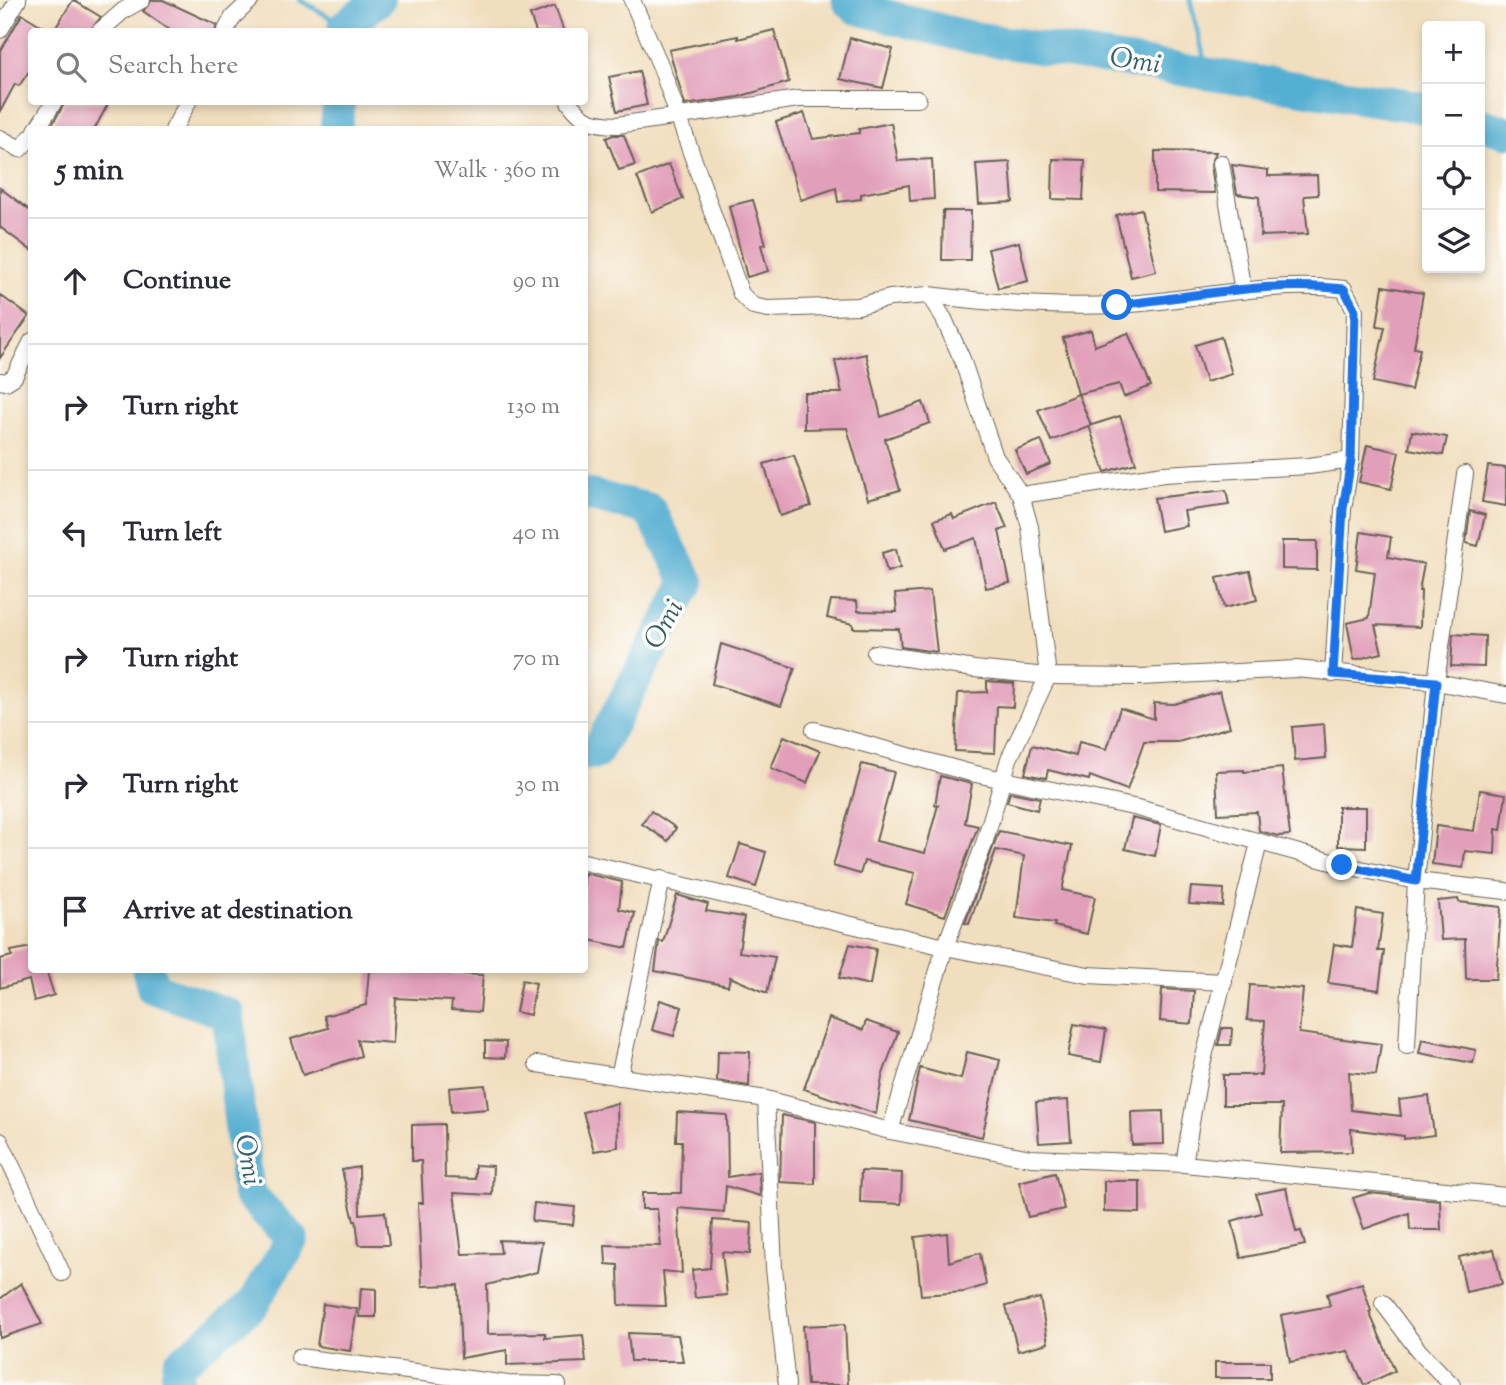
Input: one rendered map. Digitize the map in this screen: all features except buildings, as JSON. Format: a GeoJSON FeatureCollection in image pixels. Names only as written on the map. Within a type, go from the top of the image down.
{"type":"FeatureCollection","features":[{"type":"Feature","properties":{"kind":"street"},"geometry":{"type":"LineString","coordinates":[[0,30],[18,0]]}},
{"type":"Feature","properties":{"kind":"street"},"geometry":{"type":"LineString","coordinates":[[104,28],[124,10],[142,0]]}},
{"type":"Feature","properties":{"kind":"street"},"geometry":{"type":"LineString","coordinates":[[227,28],[233,17],[251,0]]}},
{"type":"Feature","properties":{"kind":"street"},"geometry":{"type":"LineString","coordinates":[[632,0],[679,117],[741,294],[753,306],[768,309],[858,306],[890,298],[929,295],[1035,307],[1117,305],[1243,291],[1323,286],[1344,289],[1355,310],[1351,460],[1343,509],[1333,674]]}},
{"type":"Feature","properties":{"kind":"street"},"geometry":{"type":"LineString","coordinates":[[571,105],[580,118],[592,124],[617,125],[799,99],[918,99]]}},
{"type":"Feature","properties":{"kind":"street"},"geometry":{"type":"LineString","coordinates":[[39,126],[52,105]]}},
{"type":"Feature","properties":{"kind":"street"},"geometry":{"type":"LineString","coordinates":[[175,126],[186,105]]}},
{"type":"Feature","properties":{"kind":"street"},"geometry":{"type":"LineString","coordinates":[[0,138],[20,149],[28,140]]}},
{"type":"Feature","properties":{"kind":"street"},"geometry":{"type":"LineString","coordinates":[[1221,163],[1243,291]]}},
{"type":"Feature","properties":{"kind":"street"},"geometry":{"type":"LineString","coordinates":[[890,1131],[945,947],[983,847],[1009,759],[1048,676],[1030,527],[1021,495],[995,457],[962,359],[944,319],[929,295]]}},
{"type":"Feature","properties":{"kind":"street"},"geometry":{"type":"LineString","coordinates":[[0,381],[6,382],[14,377],[28,349]]}},
{"type":"Feature","properties":{"kind":"street"},"geometry":{"type":"LineString","coordinates":[[1021,495],[1164,474],[1309,466],[1351,460]]}},
{"type":"Feature","properties":{"kind":"street"},"geometry":{"type":"LineString","coordinates":[[1408,1046],[1416,881],[1436,682],[1465,474]]}},
{"type":"Feature","properties":{"kind":"street"},"geometry":{"type":"LineString","coordinates":[[875,653],[974,669],[1048,676],[1141,677],[1296,668],[1333,674],[1436,682],[1506,695]]}},
{"type":"Feature","properties":{"kind":"street"},"geometry":{"type":"LineString","coordinates":[[814,730],[1002,780],[1138,808],[1259,843],[1416,881],[1506,891]]}},
{"type":"Feature","properties":{"kind":"street"},"geometry":{"type":"LineString","coordinates":[[1184,1164],[1199,1076],[1259,843]]}},
{"type":"Feature","properties":{"kind":"street"},"geometry":{"type":"LineString","coordinates":[[588,863],[945,947],[1087,975],[1224,982]]}},
{"type":"Feature","properties":{"kind":"street"},"geometry":{"type":"LineString","coordinates":[[619,1077],[662,879]]}},
{"type":"Feature","properties":{"kind":"street"},"geometry":{"type":"LineString","coordinates":[[537,1065],[766,1099],[890,1131],[1031,1158],[1184,1164],[1506,1196]]}},
{"type":"Feature","properties":{"kind":"street"},"geometry":{"type":"LineString","coordinates":[[766,1099],[774,1268],[787,1385]]}},
{"type":"Feature","properties":{"kind":"street"},"geometry":{"type":"LineString","coordinates":[[0,1141],[62,1273]]}},
{"type":"Feature","properties":{"kind":"street"},"geometry":{"type":"LineString","coordinates":[[1383,1303],[1419,1351],[1452,1385]]}},
{"type":"Feature","properties":{"kind":"street"},"geometry":{"type":"LineString","coordinates":[[299,1357],[508,1384],[558,1385]]}},
{"type":"Feature","properties":{"kind":"waterway"},"geometry":{"type":"LineString","coordinates":[[300,0],[345,26]]}},
{"type":"Feature","properties":{"kind":"waterway","name":"Omi"},"geometry":{"type":"LineString","coordinates":[[345,28],[379,0]]}},
{"type":"Feature","properties":{"kind":"waterway","name":"Omi"},"geometry":{"type":"LineString","coordinates":[[848,0],[856,8],[964,36],[1422,107]]}},
{"type":"Feature","properties":{"kind":"waterway"},"geometry":{"type":"LineString","coordinates":[[1190,0],[1208,74]]}},
{"type":"Feature","properties":{"kind":"waterway","name":"Omi"},"geometry":{"type":"LineString","coordinates":[[336,126],[339,105]]}},
{"type":"Feature","properties":{"kind":"waterway","name":"Omi"},"geometry":{"type":"LineString","coordinates":[[1485,126],[1506,132]]}},
{"type":"Feature","properties":{"kind":"waterway","name":"Omi"},"geometry":{"type":"LineString","coordinates":[[588,495],[649,509],[688,582],[596,753],[588,753]]}},
{"type":"Feature","properties":{"kind":"waterway","name":"Omi"},"geometry":{"type":"LineString","coordinates":[[149,973],[153,988],[228,1014],[248,1193],[292,1239],[253,1304],[179,1364],[176,1385]]}},
{"type":"Feature","properties":{"kind":"route"},"geometry":{"type":"LineString","coordinates":[[1117,305],[1243,291],[1323,286],[1344,289],[1355,310],[1351,460],[1343,509],[1333,674],[1436,682],[1416,881],[1342,865]]}}]}
